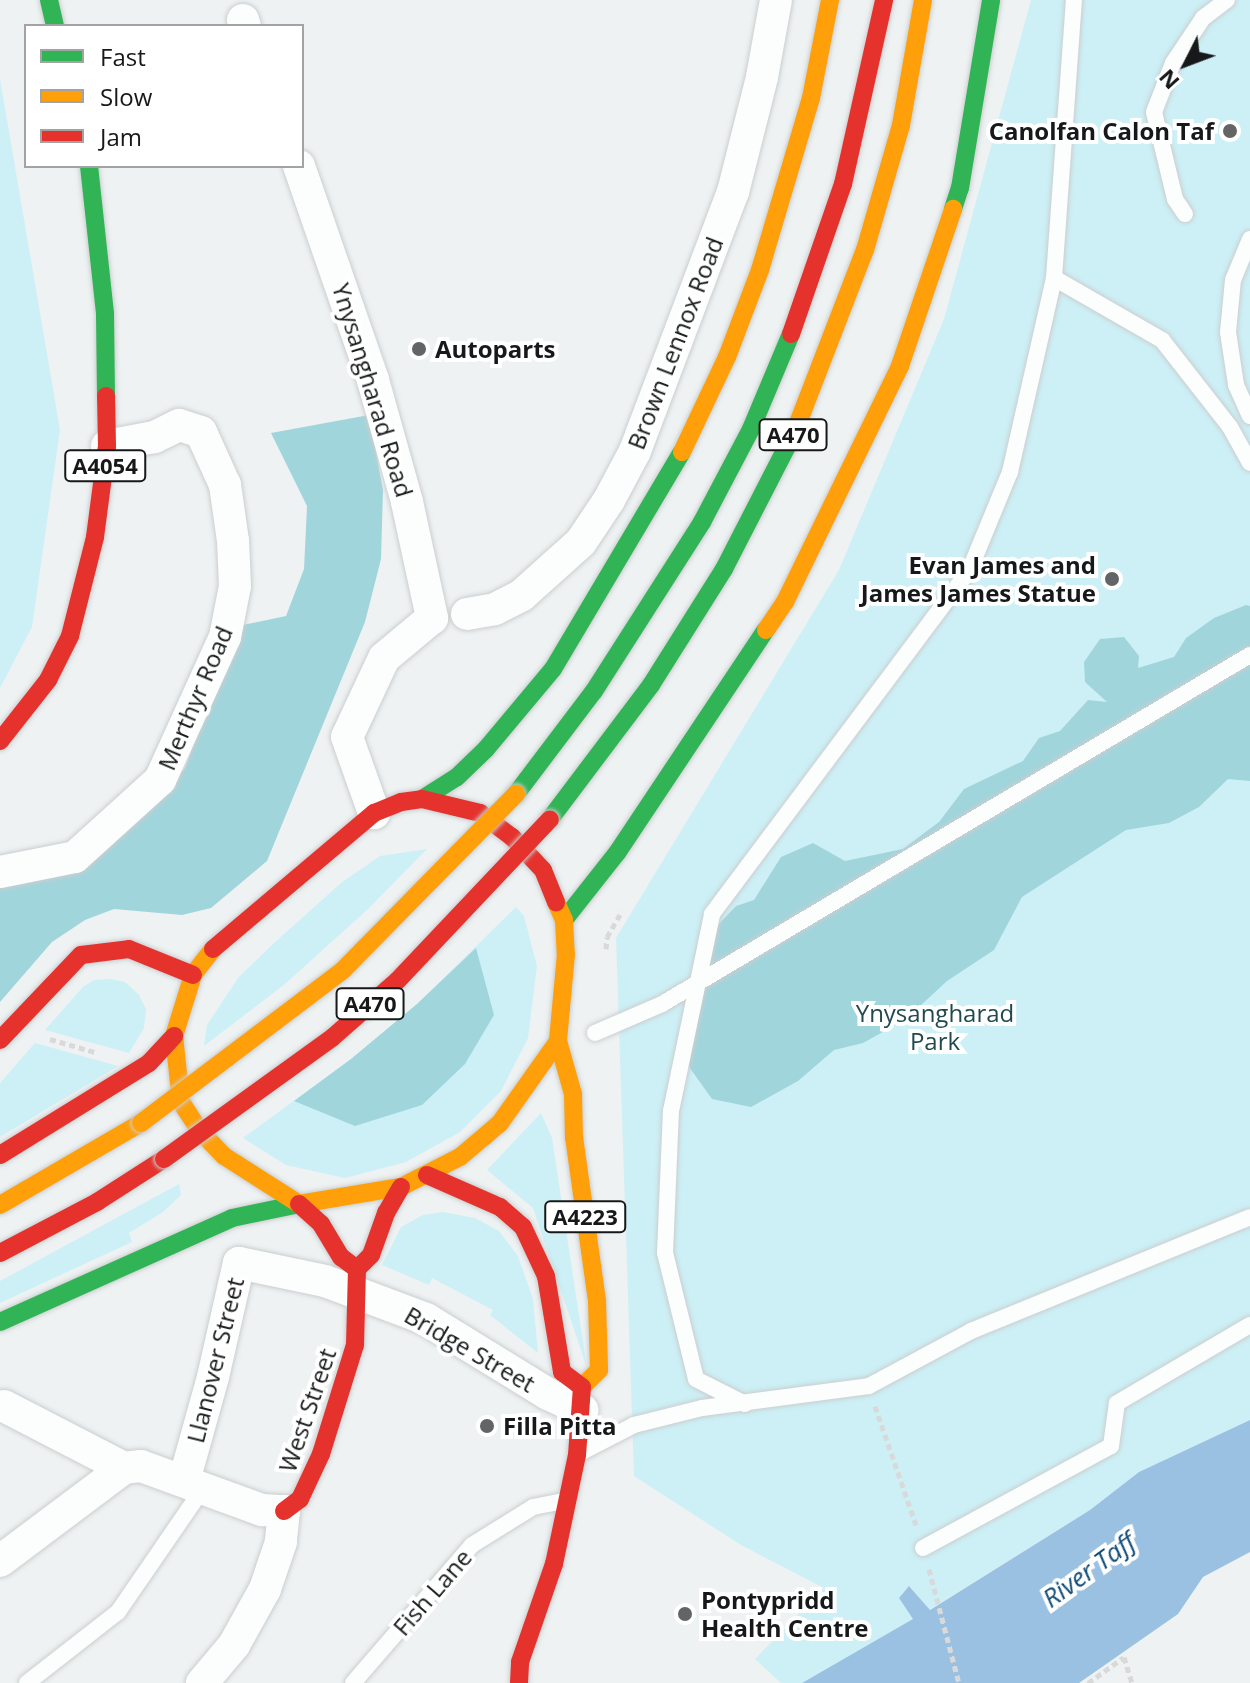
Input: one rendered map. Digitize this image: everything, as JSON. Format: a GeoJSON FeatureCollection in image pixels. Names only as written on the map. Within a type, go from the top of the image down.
{"type":"FeatureCollection","features":[{"type":"Feature","properties":{"kind":"main road"},"geometry":{"type":"LineString","coordinates":[[49,0],[55,24]]}},
{"type":"Feature","properties":{"kind":"main road"},"geometry":{"type":"LineString","coordinates":[[422,799],[457,777],[486,749],[553,669],[683,451],[727,357],[760,270],[811,98],[830,0]]}},
{"type":"Feature","properties":{"kind":"main road","name":"A470"},"geometry":{"type":"LineString","coordinates":[[0,1205],[141,1123],[343,970],[458,857],[516,794],[594,691],[657,596],[751,429],[795,324],[843,184],[879,34],[884,0]]}},
{"type":"Feature","properties":{"kind":"main road","name":"A470"},"geometry":{"type":"LineString","coordinates":[[0,1253],[97,1202],[164,1159],[333,1037],[387,989],[550,819],[651,685],[724,569],[802,418],[865,250],[901,125],[923,0]]}},
{"type":"Feature","properties":{"kind":"main road"},"geometry":{"type":"LineString","coordinates":[[564,920],[617,853],[785,602],[900,366],[960,188],[991,0]]}},
{"type":"Feature","properties":{"kind":"main road","name":"A4054"},"geometry":{"type":"LineString","coordinates":[[0,741],[48,680],[70,636],[95,537],[107,446],[105,314],[89,168]]}},
{"type":"Feature","properties":{"kind":"main road"},"geometry":{"type":"LineString","coordinates":[[0,1322],[232,1218],[299,1204],[401,1187],[460,1157],[500,1123],[558,1041],[566,954],[564,920],[543,870],[512,837],[480,813],[454,804],[422,799],[401,802],[374,813],[220,940],[193,975],[174,1036],[175,1070],[181,1102],[199,1130],[224,1156],[299,1204],[321,1224],[357,1280],[371,1255],[386,1213],[401,1187]]}},
{"type":"Feature","properties":{"kind":"main road"},"geometry":{"type":"LineString","coordinates":[[0,1040],[62,971],[81,955],[129,949],[193,975]]}},
{"type":"Feature","properties":{"kind":"main road"},"geometry":{"type":"LineString","coordinates":[[0,1155],[149,1063],[174,1036]]}},
{"type":"Feature","properties":{"kind":"main road","name":"A4223"},"geometry":{"type":"LineString","coordinates":[[519,1683],[520,1662],[554,1564],[577,1455],[582,1398],[599,1370],[597,1301],[574,1137],[573,1094],[558,1041]]}},
{"type":"Feature","properties":{"kind":"main road","name":"A4223"},"geometry":{"type":"LineString","coordinates":[[427,1175],[500,1207],[523,1227],[546,1276],[562,1372],[582,1398]]}},
{"type":"Feature","properties":{"kind":"main road","name":"West Street"},"geometry":{"type":"LineString","coordinates":[[284,1511],[300,1499],[321,1454],[355,1345],[357,1280]]}},
{"type":"Feature","properties":{"kind":"street","name":"Brown Lennox Road"},"geometry":{"type":"LineString","coordinates":[[467,614],[495,609],[522,595],[561,562],[581,542],[609,500],[635,451],[733,192],[762,77],[776,0]]}},
{"type":"Feature","properties":{"kind":"street","name":"Ynysangharad Road"},"geometry":{"type":"LineString","coordinates":[[300,168],[373,380],[407,502],[432,618]]}},
{"type":"Feature","properties":{"kind":"street","name":"Merthyr Road"},"geometry":{"type":"LineString","coordinates":[[0,872],[75,857],[160,780],[225,637],[235,586],[233,541],[225,485],[201,432],[179,425],[154,437],[107,446]]}},
{"type":"Feature","properties":{"kind":"street"},"geometry":{"type":"LineString","coordinates":[[374,813],[347,737],[384,658],[432,618]]}},
{"type":"Feature","properties":{"kind":"street","name":"Llanover Street"},"geometry":{"type":"LineString","coordinates":[[194,1484],[213,1377],[239,1263],[325,1281],[357,1280]]}},
{"type":"Feature","properties":{"kind":"street","name":"Bridge Street"},"geometry":{"type":"LineString","coordinates":[[357,1280],[548,1394],[582,1398]]}},
{"type":"Feature","properties":{"kind":"street"},"geometry":{"type":"LineString","coordinates":[[2,1408],[115,1475]]}},
{"type":"Feature","properties":{"kind":"street"},"geometry":{"type":"LineString","coordinates":[[0,1561],[115,1475],[141,1466],[262,1510],[284,1511],[281,1542],[265,1589],[234,1645],[202,1683]]}},
{"type":"Feature","properties":{"kind":"lane"},"geometry":{"type":"LineString","coordinates":[[745,1404],[696,1379],[665,1253],[671,1111],[712,914],[970,569],[1010,472],[1054,278],[1074,0]]}},
{"type":"Feature","properties":{"kind":"lane"},"geometry":{"type":"LineString","coordinates":[[1185,214],[1175,199],[1154,112],[1173,63],[1203,18],[1227,0]]}},
{"type":"Feature","properties":{"kind":"lane"},"geometry":{"type":"LineString","coordinates":[[1250,239],[1233,280],[1228,332],[1236,385],[1250,416]]}},
{"type":"Feature","properties":{"kind":"lane"},"geometry":{"type":"LineString","coordinates":[[1054,278],[1162,340],[1230,427],[1250,463]]}},
{"type":"Feature","properties":{"kind":"lane"},"geometry":{"type":"LineString","coordinates":[[432,618],[467,614]]}},
{"type":"Feature","properties":{"kind":"lane"},"geometry":{"type":"LineString","coordinates":[[595,1033],[662,1004],[699,983],[1250,655]]}},
{"type":"Feature","properties":{"kind":"lane"},"geometry":{"type":"LineString","coordinates":[[577,1455],[634,1425],[702,1408],[869,1386],[971,1331],[1250,1217]]}},
{"type":"Feature","properties":{"kind":"lane"},"geometry":{"type":"LineString","coordinates":[[923,1548],[1111,1446],[1117,1403],[1250,1325]]}},
{"type":"Feature","properties":{"kind":"lane"},"geometry":{"type":"LineString","coordinates":[[27,1683],[118,1612],[194,1484]]}},
{"type":"Feature","properties":{"kind":"lane","name":"Fish Lane"},"geometry":{"type":"LineString","coordinates":[[353,1683],[472,1545],[533,1507],[566,1501]]}},
{"type":"Feature","properties":{"kind":"path"},"geometry":{"type":"LineString","coordinates":[[17,1021],[34,1034],[106,1055]]}},
{"type":"Feature","properties":{"kind":"path"},"geometry":{"type":"LineString","coordinates":[[869,1386],[923,1548],[959,1683]]}},
{"type":"Feature","properties":{"kind":"path"},"geometry":{"type":"LineString","coordinates":[[1088,1683],[1124,1657],[1132,1683]]}},
{"type":"Feature","properties":{"kind":"green space","name":"Ynysangharad Park"},"geometry":{"type":"Polygon","coordinates":[[[1031,0],[1250,0],[1250,1420],[1139,1472],[1090,1510],[929,1610],[910,1586],[914,1619],[802,1683],[781,1683],[755,1659],[824,1588],[741,1545],[634,1476],[616,938],[839,570],[944,319],[1031,0]]]}},
{"type":"Feature","properties":{"kind":"green space"},"geometry":{"type":"Polygon","coordinates":[[[0,79],[60,430],[32,627],[0,688],[0,79]]]}},
{"type":"Feature","properties":{"kind":"green space"},"geometry":{"type":"Polygon","coordinates":[[[427,849],[369,908],[285,984],[204,1046],[207,1025],[238,978],[341,883],[380,856],[427,849]]]}},
{"type":"Feature","properties":{"kind":"green space"},"geometry":{"type":"Polygon","coordinates":[[[516,907],[524,916],[537,966],[528,1038],[501,1091],[460,1132],[406,1162],[345,1178],[286,1165],[243,1138],[351,1059],[417,1004],[516,907]]]}},
{"type":"Feature","properties":{"kind":"green space"},"geometry":{"type":"Polygon","coordinates":[[[94,980],[125,982],[139,995],[146,1009],[144,1028],[129,1053],[45,1030],[83,987],[94,980]]]}},
{"type":"Feature","properties":{"kind":"green space"},"geometry":{"type":"Polygon","coordinates":[[[35,1043],[118,1066],[0,1137],[0,1083],[35,1043]]]}},
{"type":"Feature","properties":{"kind":"green space"},"geometry":{"type":"Polygon","coordinates":[[[541,1113],[552,1138],[587,1368],[533,1208],[487,1170],[541,1113]]]}},
{"type":"Feature","properties":{"kind":"green space"},"geometry":{"type":"Polygon","coordinates":[[[179,1184],[181,1195],[163,1212],[129,1233],[132,1242],[0,1303],[0,1281],[179,1184]]]}},
{"type":"Feature","properties":{"kind":"green space"},"geometry":{"type":"Polygon","coordinates":[[[443,1212],[475,1218],[499,1231],[518,1256],[533,1299],[538,1353],[490,1315],[493,1310],[432,1278],[429,1285],[382,1265],[401,1227],[423,1215],[443,1212]]]}},
{"type":"Feature","properties":{"kind":"shaded area"},"geometry":{"type":"Polygon","coordinates":[[[369,415],[383,490],[381,559],[365,622],[267,861],[211,908],[182,915],[114,909],[85,920],[52,942],[0,1002],[0,883],[146,809],[185,768],[238,626],[286,616],[304,569],[307,506],[271,433],[369,415]]]}},
{"type":"Feature","properties":{"kind":"shaded area"},"geometry":{"type":"Polygon","coordinates":[[[1250,606],[1250,781],[1228,779],[1199,807],[1169,823],[1126,830],[1022,897],[994,950],[947,981],[906,1019],[863,1043],[834,1050],[798,1081],[751,1107],[712,1099],[682,1057],[696,948],[736,906],[754,900],[781,857],[813,843],[845,861],[903,849],[939,822],[964,789],[1023,761],[1039,738],[1060,731],[1088,700],[1107,702],[1085,682],[1084,662],[1100,639],[1124,637],[1139,656],[1138,668],[1174,657],[1186,638],[1214,618],[1250,606]]]}},
{"type":"Feature","properties":{"kind":"shaded area"},"geometry":{"type":"Polygon","coordinates":[[[476,948],[494,1015],[465,1064],[422,1105],[355,1126],[294,1101],[417,1004],[476,948]]]}},
{"type":"Feature","properties":{"kind":"water","name":"River Taff"},"geometry":{"type":"Polygon","coordinates":[[[1250,1420],[1250,1552],[1203,1577],[1178,1614],[1079,1683],[802,1683],[913,1619],[899,1598],[909,1586],[930,1610],[1090,1510],[1139,1472],[1250,1420]]]}},
{"type":"Feature","properties":{"kind":"traffic: fast"},"geometry":{"type":"LineString","coordinates":[[49,0],[55,24]]}},
{"type":"Feature","properties":{"kind":"traffic: fast"},"geometry":{"type":"LineString","coordinates":[[953,209],[960,188],[991,0]]}},
{"type":"Feature","properties":{"kind":"traffic: fast"},"geometry":{"type":"LineString","coordinates":[[89,168],[105,314],[106,396]]}},
{"type":"Feature","properties":{"kind":"traffic: fast"},"geometry":{"type":"LineString","coordinates":[[516,794],[594,691],[702,522],[751,429],[791,334]]}},
{"type":"Feature","properties":{"kind":"traffic: fast"},"geometry":{"type":"LineString","coordinates":[[550,819],[651,685],[724,569],[795,431]]}},
{"type":"Feature","properties":{"kind":"traffic: fast"},"geometry":{"type":"LineString","coordinates":[[422,799],[457,777],[486,749],[553,669],[682,452]]}},
{"type":"Feature","properties":{"kind":"traffic: fast"},"geometry":{"type":"LineString","coordinates":[[564,920],[617,853],[766,630]]}},
{"type":"Feature","properties":{"kind":"traffic: fast"},"geometry":{"type":"LineString","coordinates":[[0,1322],[232,1218],[299,1204]]}},
{"type":"Feature","properties":{"kind":"traffic: slow"},"geometry":{"type":"LineString","coordinates":[[682,452],[727,357],[760,270],[811,98],[830,0]]}},
{"type":"Feature","properties":{"kind":"traffic: slow"},"geometry":{"type":"LineString","coordinates":[[795,431],[865,250],[901,125],[923,0]]}},
{"type":"Feature","properties":{"kind":"traffic: slow"},"geometry":{"type":"LineString","coordinates":[[766,630],[785,602],[900,366],[953,209]]}},
{"type":"Feature","properties":{"kind":"traffic: slow"},"geometry":{"type":"LineString","coordinates":[[141,1123],[343,970],[516,794]]}},
{"type":"Feature","properties":{"kind":"traffic: slow"},"geometry":{"type":"LineString","coordinates":[[556,902],[564,920],[566,954],[558,1041],[573,1094],[574,1137],[597,1301],[599,1370],[582,1387]]}},
{"type":"Feature","properties":{"kind":"traffic: slow"},"geometry":{"type":"LineString","coordinates":[[213,949],[193,975],[174,1036],[181,1102],[199,1130],[224,1156],[299,1204],[401,1187],[460,1157],[500,1123],[558,1041]]}},
{"type":"Feature","properties":{"kind":"traffic: slow"},"geometry":{"type":"LineString","coordinates":[[0,1205],[141,1123]]}},
{"type":"Feature","properties":{"kind":"traffic: jam"},"geometry":{"type":"LineString","coordinates":[[791,334],[843,184],[884,0]]}},
{"type":"Feature","properties":{"kind":"traffic: jam"},"geometry":{"type":"LineString","coordinates":[[0,741],[48,680],[70,636],[95,537],[107,446],[106,396]]}},
{"type":"Feature","properties":{"kind":"traffic: jam"},"geometry":{"type":"LineString","coordinates":[[213,949],[374,813],[401,802],[422,799],[480,813],[512,837],[543,870],[556,902]]}},
{"type":"Feature","properties":{"kind":"traffic: jam"},"geometry":{"type":"LineString","coordinates":[[164,1159],[333,1037],[398,980],[550,819]]}},
{"type":"Feature","properties":{"kind":"traffic: jam"},"geometry":{"type":"LineString","coordinates":[[0,1040],[81,955],[129,949],[193,975]]}},
{"type":"Feature","properties":{"kind":"traffic: jam"},"geometry":{"type":"LineString","coordinates":[[0,1155],[149,1063],[174,1036]]}},
{"type":"Feature","properties":{"kind":"traffic: jam"},"geometry":{"type":"LineString","coordinates":[[0,1253],[97,1202],[164,1159]]}},
{"type":"Feature","properties":{"kind":"traffic: jam"},"geometry":{"type":"LineString","coordinates":[[427,1175],[500,1207],[523,1227],[546,1276],[562,1372],[582,1387]]}},
{"type":"Feature","properties":{"kind":"traffic: jam"},"geometry":{"type":"LineString","coordinates":[[284,1511],[300,1499],[321,1454],[355,1345],[357,1269],[371,1255],[386,1213],[401,1187]]}},
{"type":"Feature","properties":{"kind":"traffic: jam"},"geometry":{"type":"LineString","coordinates":[[299,1204],[321,1224],[341,1257],[357,1269]]}},
{"type":"Feature","properties":{"kind":"traffic: jam"},"geometry":{"type":"LineString","coordinates":[[519,1683],[520,1662],[554,1564],[577,1455],[582,1387]]}},
{"type":"Feature","properties":{"kind":"place","name":"Canolfan Calon Taf"},"geometry":{"type":"Point","coordinates":[1230,131]}},
{"type":"Feature","properties":{"kind":"place","name":"Autoparts"},"geometry":{"type":"Point","coordinates":[419,349]}},
{"type":"Feature","properties":{"kind":"place","name":"Evan James and James James Statue"},"geometry":{"type":"Point","coordinates":[1112,579]}},
{"type":"Feature","properties":{"kind":"place","name":"Filla Pitta"},"geometry":{"type":"Point","coordinates":[487,1426]}},
{"type":"Feature","properties":{"kind":"place","name":"Pontypridd Health Centre"},"geometry":{"type":"Point","coordinates":[685,1614]}}]}
